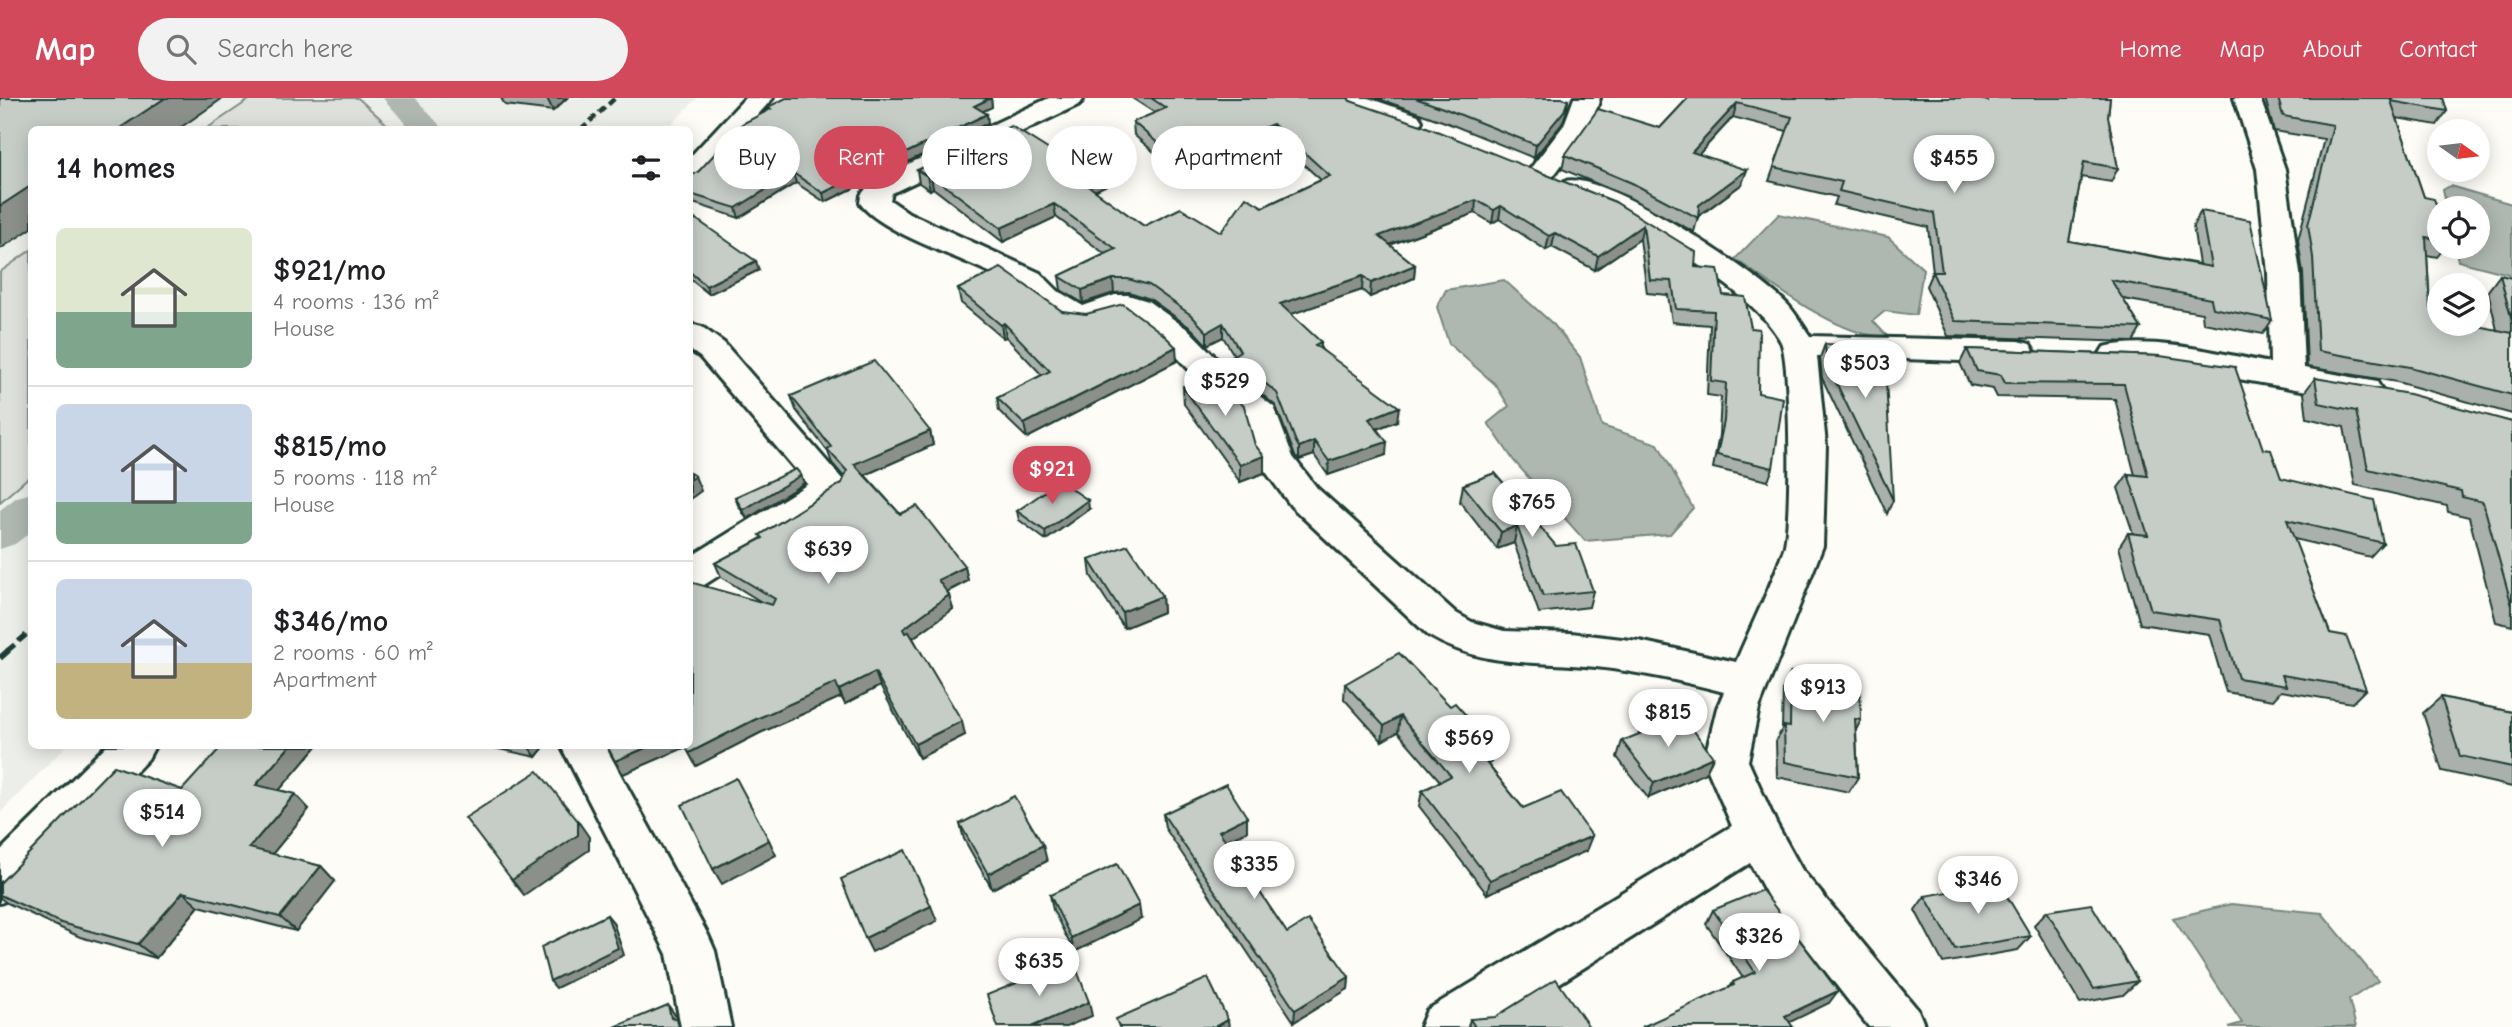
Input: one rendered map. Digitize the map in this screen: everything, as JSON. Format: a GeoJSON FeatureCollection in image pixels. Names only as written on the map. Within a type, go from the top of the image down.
{"type":"FeatureCollection","features":[{"type":"Feature","properties":{"kind":"street"},"geometry":{"type":"LineString","coordinates":[[693,170],[760,98]]}},
{"type":"Feature","properties":{"kind":"street"},"geometry":{"type":"LineString","coordinates":[[1072,98],[882,187],[876,195],[875,203],[898,219],[1029,280],[1047,298],[1076,316],[1087,316],[1115,306],[1128,305],[1137,308],[1178,338],[1224,386],[1262,415],[1276,461],[1304,497],[1442,624],[1461,637],[1485,646],[1571,649],[1686,665],[1750,682]]}},
{"type":"Feature","properties":{"kind":"street"},"geometry":{"type":"LineString","coordinates":[[1353,98],[1360,105],[1434,130]]}},
{"type":"Feature","properties":{"kind":"street"},"geometry":{"type":"LineString","coordinates":[[1541,173],[1577,126],[1587,98]]}},
{"type":"Feature","properties":{"kind":"street"},"geometry":{"type":"LineString","coordinates":[[2248,98],[2272,169],[2284,274],[2287,375]]}},
{"type":"Feature","properties":{"kind":"street"},"geometry":{"type":"LineString","coordinates":[[1506,159],[1623,207],[1725,269],[1776,313],[1799,344],[1808,445],[1804,546],[1738,708],[1726,761],[1758,834],[1786,884],[1900,1027]]}},
{"type":"Feature","properties":{"kind":"street"},"geometry":{"type":"LineString","coordinates":[[693,336],[712,350],[831,488],[693,573]]}},
{"type":"Feature","properties":{"kind":"street"},"geometry":{"type":"LineString","coordinates":[[1799,344],[2175,357],[2397,396]]}},
{"type":"Feature","properties":{"kind":"street"},"geometry":{"type":"LineString","coordinates":[[0,882],[130,749]]}},
{"type":"Feature","properties":{"kind":"street"},"geometry":{"type":"LineString","coordinates":[[585,749],[691,951],[706,1027]]}},
{"type":"Feature","properties":{"kind":"street"},"geometry":{"type":"LineString","coordinates":[[1445,1027],[1501,1012],[1758,834]]}},
{"type":"Feature","properties":{"kind":"shaded area"},"geometry":{"type":"Polygon","coordinates":[[[0,98],[697,98],[670,126],[28,126],[28,749],[63,749],[0,813],[0,98]]]}},
{"type":"Feature","properties":{"kind":"shaded area"},"geometry":{"type":"Polygon","coordinates":[[[252,98],[358,98],[389,126],[210,126],[252,98]]]}},
{"type":"Feature","properties":{"kind":"shaded area"},"geometry":{"type":"Polygon","coordinates":[[[2450,186],[2484,196],[2444,196],[2443,190],[2450,186]]]}},
{"type":"Feature","properties":{"kind":"shaded area"},"geometry":{"type":"Polygon","coordinates":[[[2490,198],[2512,204],[2512,275],[2458,261],[2490,259],[2490,198]]]}},
{"type":"Feature","properties":{"kind":"shaded area"},"geometry":{"type":"Polygon","coordinates":[[[1779,214],[1888,237],[1923,269],[1916,315],[1885,311],[1873,321],[1886,335],[1870,335],[1851,330],[1808,308],[1735,259],[1779,214]]]}},
{"type":"Feature","properties":{"kind":"shaded area"},"geometry":{"type":"Polygon","coordinates":[[[28,252],[28,478],[0,502],[0,272],[28,252]]]}},
{"type":"Feature","properties":{"kind":"shaded area"},"geometry":{"type":"Polygon","coordinates":[[[1504,280],[1554,325],[1580,357],[1602,426],[1658,444],[1693,508],[1670,534],[1585,541],[1514,461],[1488,423],[1509,406],[1495,384],[1449,344],[1437,307],[1446,290],[1504,280]]]}},
{"type":"Feature","properties":{"kind":"shaded area"},"geometry":{"type":"Polygon","coordinates":[[[2231,904],[2322,913],[2378,981],[2349,1000],[2356,1027],[2228,1027],[2242,1023],[2173,918],[2231,904]]]}},
{"type":"Feature","properties":{"kind":"building"},"geometry":{"type":"Polygon","coordinates":[[[0,98],[165,98],[123,126],[28,126],[28,188],[0,206],[0,98]]]}},
{"type":"Feature","properties":{"kind":"building"},"geometry":{"type":"Polygon","coordinates":[[[786,98],[990,98],[974,106],[987,114],[962,126],[922,126],[922,145],[908,152],[908,126],[814,126],[814,187],[800,178],[800,126],[740,126],[771,109],[768,107],[786,98]]]}},
{"type":"Feature","properties":{"kind":"building"},"geometry":{"type":"Polygon","coordinates":[[[1151,98],[1348,98],[1615,202],[1696,252],[1695,267],[1718,269],[1723,295],[1745,297],[1751,328],[1759,329],[1758,393],[1783,398],[1773,468],[1717,455],[1724,421],[1726,383],[1711,381],[1714,311],[1676,309],[1672,281],[1650,280],[1643,225],[1598,256],[1555,233],[1549,236],[1501,206],[1494,210],[1476,200],[1379,236],[1415,265],[1371,283],[1363,276],[1280,304],[1321,342],[1315,345],[1399,407],[1369,419],[1387,442],[1329,461],[1314,441],[1299,447],[1277,393],[1232,356],[1240,351],[1223,323],[1207,332],[1191,315],[1149,285],[1128,279],[1113,279],[1082,290],[1059,276],[1116,249],[1054,204],[1001,228],[949,189],[1032,189],[1032,139],[1046,148],[1046,189],[1093,189],[1144,226],[1181,208],[1221,232],[1246,197],[1263,207],[1330,176],[1306,154],[1306,126],[1151,126],[1151,137],[1133,122],[1166,108],[1151,98]]]}},
{"type":"Feature","properties":{"kind":"building"},"geometry":{"type":"Polygon","coordinates":[[[1415,98],[1568,100],[1564,111],[1536,145],[1415,98]]]}},
{"type":"Feature","properties":{"kind":"building"},"geometry":{"type":"Polygon","coordinates":[[[1688,98],[1975,98],[1988,101],[1988,98],[2110,98],[2108,117],[2118,168],[2084,162],[2069,241],[2211,267],[2201,211],[2250,220],[2272,320],[2213,308],[2211,299],[2111,280],[2141,328],[1955,321],[1932,272],[1942,272],[1934,213],[1839,191],[1842,182],[1774,167],[1792,117],[1737,103],[1692,152],[1747,170],[1699,205],[1698,218],[1632,183],[1565,155],[1598,109],[1660,128],[1688,98]]]}},
{"type":"Feature","properties":{"kind":"building"},"geometry":{"type":"Polygon","coordinates":[[[2278,98],[2443,98],[2447,111],[2391,101],[2424,197],[2427,198],[2427,336],[2490,336],[2490,328],[2512,333],[2512,395],[2410,367],[2318,351],[2313,257],[2308,225],[2333,125],[2283,116],[2278,98]]]}},
{"type":"Feature","properties":{"kind":"building"},"geometry":{"type":"Polygon","coordinates":[[[714,155],[714,189],[767,189],[736,208],[693,195],[693,175],[714,155]]]}},
{"type":"Feature","properties":{"kind":"building"},"geometry":{"type":"Polygon","coordinates":[[[696,219],[756,261],[706,286],[693,275],[693,221],[696,219]]]}},
{"type":"Feature","properties":{"kind":"building"},"geometry":{"type":"Polygon","coordinates":[[[1001,268],[1062,311],[1086,314],[1123,304],[1176,347],[1024,424],[997,398],[1050,371],[1004,323],[1001,325],[958,289],[1001,268]]]}},
{"type":"Feature","properties":{"kind":"building"},"geometry":{"type":"Polygon","coordinates":[[[2500,275],[2512,278],[2512,321],[2500,275]]]}},
{"type":"Feature","properties":{"kind":"building"},"geometry":{"type":"Polygon","coordinates":[[[1825,344],[1868,346],[1886,381],[1893,500],[1827,364],[1825,344]]]}},
{"type":"Feature","properties":{"kind":"building"},"geometry":{"type":"Polygon","coordinates":[[[1967,349],[2160,356],[2235,367],[2263,449],[2271,450],[2281,478],[2374,500],[2383,543],[2287,520],[2330,633],[2346,636],[2366,689],[2282,675],[2286,686],[2238,678],[2220,620],[2151,610],[2128,533],[2148,535],[2128,474],[2148,476],[2124,384],[2005,383],[2001,375],[1977,371],[1967,349]]]}},
{"type":"Feature","properties":{"kind":"building"},"geometry":{"type":"Polygon","coordinates":[[[874,361],[930,431],[854,464],[900,514],[917,506],[965,567],[938,580],[949,595],[903,629],[905,633],[909,632],[962,721],[915,744],[875,672],[839,690],[836,683],[689,753],[687,749],[693,749],[693,583],[772,605],[775,599],[715,563],[763,538],[760,535],[842,483],[847,471],[827,449],[831,447],[791,396],[874,361]]]}},
{"type":"Feature","properties":{"kind":"building"},"geometry":{"type":"Polygon","coordinates":[[[1204,373],[1244,406],[1255,445],[1264,456],[1240,465],[1183,387],[1204,373]]]}},
{"type":"Feature","properties":{"kind":"building"},"geometry":{"type":"Polygon","coordinates":[[[2315,378],[2409,394],[2512,422],[2512,606],[2483,502],[2462,497],[2461,491],[2368,469],[2356,411],[2319,403],[2315,378]]]}},
{"type":"Feature","properties":{"kind":"building"},"geometry":{"type":"Polygon","coordinates":[[[796,469],[801,475],[743,510],[735,497],[796,469]]]}},
{"type":"Feature","properties":{"kind":"building"},"geometry":{"type":"Polygon","coordinates":[[[1495,473],[1556,546],[1576,544],[1593,591],[1543,596],[1517,526],[1501,532],[1463,485],[1495,473]]]}},
{"type":"Feature","properties":{"kind":"building"},"geometry":{"type":"Polygon","coordinates":[[[1060,481],[1088,500],[1045,531],[1017,511],[1060,481]]]}},
{"type":"Feature","properties":{"kind":"building"},"geometry":{"type":"Polygon","coordinates":[[[1128,545],[1162,596],[1122,612],[1089,560],[1128,545]]]}},
{"type":"Feature","properties":{"kind":"building"},"geometry":{"type":"Polygon","coordinates":[[[1399,653],[1450,706],[1455,703],[1494,747],[1480,755],[1523,808],[1561,792],[1592,836],[1490,880],[1422,791],[1451,776],[1400,716],[1384,726],[1345,684],[1399,653]]]}},
{"type":"Feature","properties":{"kind":"building"},"geometry":{"type":"Polygon","coordinates":[[[1791,672],[1860,685],[1861,720],[1855,719],[1858,777],[1785,762],[1784,726],[1790,727],[1791,672]]]}},
{"type":"Feature","properties":{"kind":"building"},"geometry":{"type":"Polygon","coordinates":[[[2441,697],[2512,712],[2512,767],[2460,756],[2441,697]]]}},
{"type":"Feature","properties":{"kind":"building"},"geometry":{"type":"Polygon","coordinates":[[[1683,716],[1713,757],[1654,783],[1622,741],[1683,716]]]}},
{"type":"Feature","properties":{"kind":"building"},"geometry":{"type":"Polygon","coordinates":[[[219,749],[287,749],[256,785],[295,794],[249,848],[321,866],[280,917],[183,892],[138,944],[61,923],[0,895],[0,883],[114,766],[182,790],[219,749]]]}},
{"type":"Feature","properties":{"kind":"building"},"geometry":{"type":"Polygon","coordinates":[[[609,749],[643,749],[615,761],[609,749]]]}},
{"type":"Feature","properties":{"kind":"building"},"geometry":{"type":"Polygon","coordinates":[[[538,771],[578,821],[578,835],[512,880],[465,818],[538,771]]]}},
{"type":"Feature","properties":{"kind":"building"},"geometry":{"type":"Polygon","coordinates":[[[736,778],[769,840],[713,869],[682,805],[736,778]]]}},
{"type":"Feature","properties":{"kind":"building"},"geometry":{"type":"Polygon","coordinates":[[[1226,784],[1247,817],[1219,831],[1287,933],[1308,920],[1349,977],[1295,1010],[1163,814],[1226,784]]]}},
{"type":"Feature","properties":{"kind":"building"},"geometry":{"type":"Polygon","coordinates":[[[1014,796],[1043,845],[988,874],[960,824],[1014,796]]]}},
{"type":"Feature","properties":{"kind":"building"},"geometry":{"type":"Polygon","coordinates":[[[905,850],[931,906],[865,938],[841,879],[905,850]]]}},
{"type":"Feature","properties":{"kind":"building"},"geometry":{"type":"Polygon","coordinates":[[[1117,864],[1139,905],[1071,938],[1050,895],[1117,864]]]}},
{"type":"Feature","properties":{"kind":"building"},"geometry":{"type":"Polygon","coordinates":[[[1999,883],[2031,936],[1955,949],[1925,896],[1999,883]]]}},
{"type":"Feature","properties":{"kind":"building"},"geometry":{"type":"Polygon","coordinates":[[[1762,890],[1838,991],[1785,1016],[1793,1027],[1642,1027],[1734,985],[1733,982],[1755,972],[1713,910],[1762,890]]]}},
{"type":"Feature","properties":{"kind":"building"},"geometry":{"type":"Polygon","coordinates":[[[2091,904],[2138,981],[2094,989],[2047,911],[2091,904]]]}},
{"type":"Feature","properties":{"kind":"building"},"geometry":{"type":"Polygon","coordinates":[[[607,915],[618,948],[550,981],[541,947],[607,915]]]}},
{"type":"Feature","properties":{"kind":"building"},"geometry":{"type":"Polygon","coordinates":[[[1073,960],[1089,1002],[1031,1027],[998,1027],[987,995],[1073,960]]]}},
{"type":"Feature","properties":{"kind":"building"},"geometry":{"type":"Polygon","coordinates":[[[1208,978],[1228,1020],[1214,1027],[1119,1027],[1116,1019],[1208,978]]]}},
{"type":"Feature","properties":{"kind":"building"},"geometry":{"type":"Polygon","coordinates":[[[1556,979],[1589,1027],[1475,1027],[1470,1019],[1495,1017],[1556,979]]]}},
{"type":"Feature","properties":{"kind":"building"},"geometry":{"type":"Polygon","coordinates":[[[668,1005],[671,1018],[677,1019],[679,1027],[615,1027],[668,1005]]]}},
{"type":"Feature","properties":{"kind":"waterway"},"geometry":{"type":"LineString","coordinates":[[398,98],[425,126]]}},
{"type":"Feature","properties":{"kind":"waterway"},"geometry":{"type":"LineString","coordinates":[[0,533],[28,511]]}},
{"type":"Feature","properties":{"kind":"railway"},"geometry":{"type":"LineString","coordinates":[[585,126],[615,98]]}},
{"type":"Feature","properties":{"kind":"railway"},"geometry":{"type":"LineString","coordinates":[[7,651],[28,633]]}},
{"type":"Feature","properties":{"kind":"railway"},"geometry":{"type":"LineString","coordinates":[[0,658],[9,650]]}}]}
